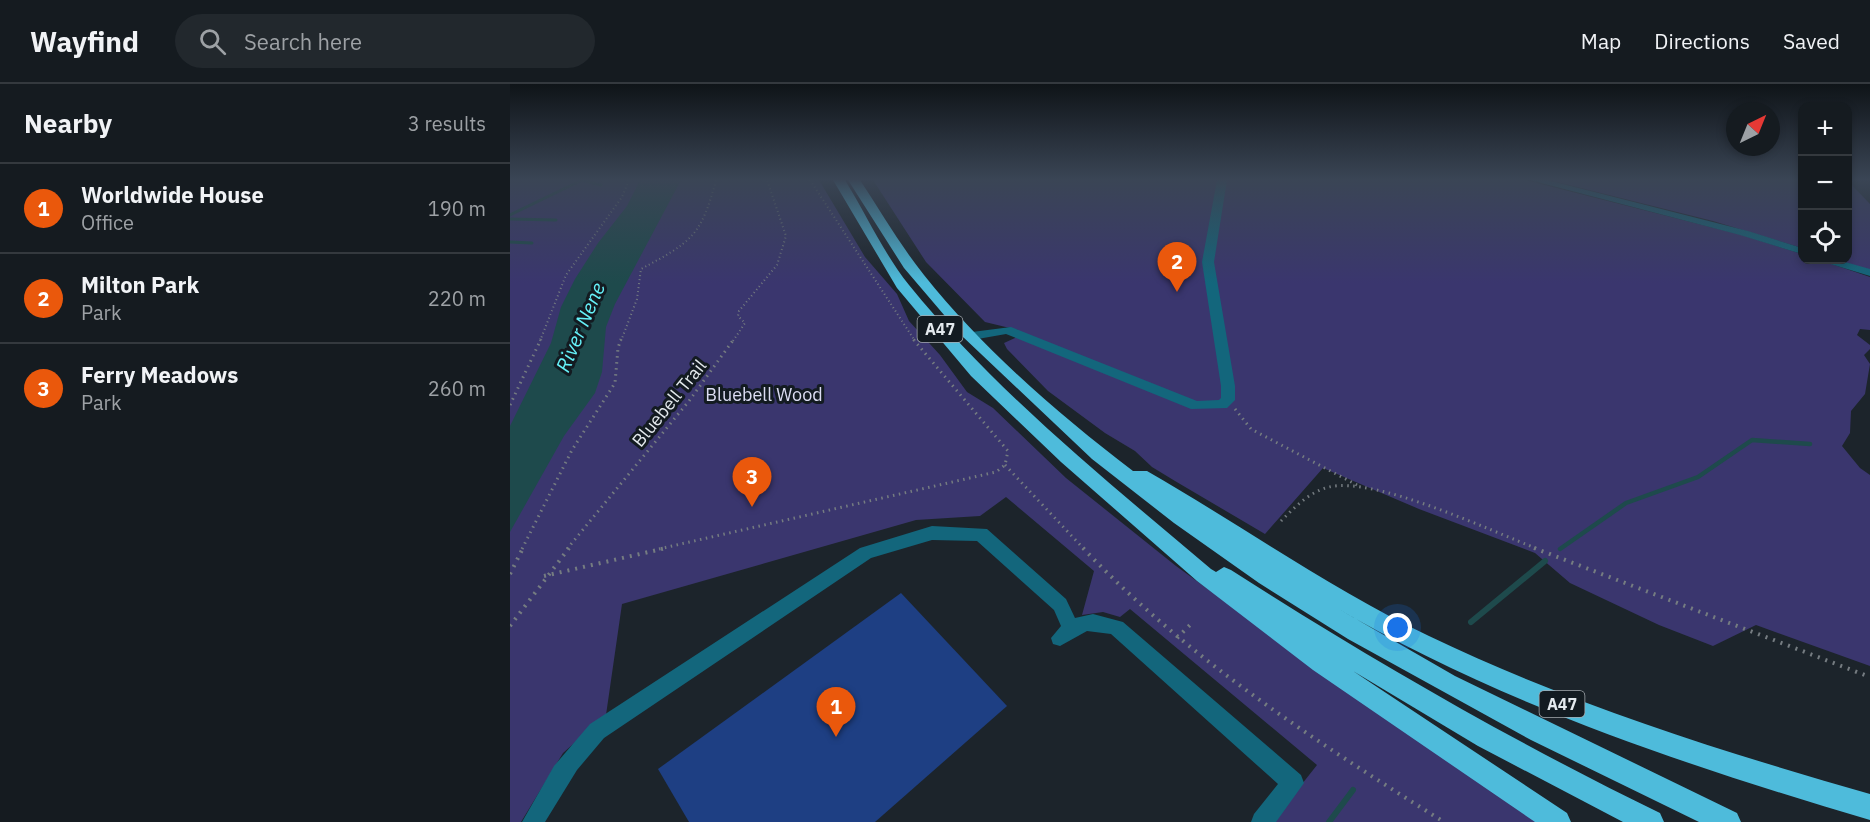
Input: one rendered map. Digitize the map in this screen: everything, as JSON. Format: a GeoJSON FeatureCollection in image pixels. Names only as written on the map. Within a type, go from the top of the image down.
{"type":"FeatureCollection","features":[{"type":"Feature","properties":{"kind":"highway","name":"A47"},"geometry":{"type":"LineString","coordinates":[[860,214],[902,285],[977,372],[1078,452],[1211,568],[1331,648],[1441,712],[1651,822]]}},
{"type":"Feature","properties":{"kind":"highway","name":"A47"},"geometry":{"type":"LineString","coordinates":[[877,214],[919,278],[1078,452],[1204,575],[1320,663],[1558,822]]}},
{"type":"Feature","properties":{"kind":"highway","name":"A47"},"geometry":{"type":"LineString","coordinates":[[1078,452],[1154,483],[1272,560],[1361,612],[1478,669],[1632,733],[1870,807]]}},
{"type":"Feature","properties":{"kind":"highway","name":"A47"},"geometry":{"type":"LineString","coordinates":[[1078,452],[1349,627],[1446,682],[1618,771],[1728,822]]}},
{"type":"Feature","properties":{"kind":"street"},"geometry":{"type":"LineString","coordinates":[[972,336],[994,330],[1008,330],[1196,406],[1222,405],[1228,393],[1208,262],[1216,214]]}},
{"type":"Feature","properties":{"kind":"street"},"geometry":{"type":"LineString","coordinates":[[1671,214],[1798,249]]}},
{"type":"Feature","properties":{"kind":"street"},"geometry":{"type":"LineString","coordinates":[[1841,264],[1870,273]]}},
{"type":"Feature","properties":{"kind":"street"},"geometry":{"type":"LineString","coordinates":[[533,822],[560,773],[597,730],[866,553],[932,533],[981,534],[1060,605],[1065,633],[1098,621],[1117,628],[1293,783],[1262,822]]}},
{"type":"Feature","properties":{"kind":"path"},"geometry":{"type":"LineString","coordinates":[[510,405],[528,371],[566,275],[609,214]]}},
{"type":"Feature","properties":{"kind":"path"},"geometry":{"type":"LineString","coordinates":[[510,573],[572,450],[615,383],[618,348],[637,299],[641,268],[690,243],[707,214]]}},
{"type":"Feature","properties":{"kind":"path","name":"Bluebell Trail"},"geometry":{"type":"LineString","coordinates":[[510,626],[544,576],[714,371],[745,323],[738,316],[739,310],[777,265],[786,236],[779,214]]}},
{"type":"Feature","properties":{"kind":"path"},"geometry":{"type":"LineString","coordinates":[[544,576],[996,472],[1005,465],[1008,451],[909,333],[832,214]]}},
{"type":"Feature","properties":{"kind":"path"},"geometry":{"type":"LineString","coordinates":[[1228,393],[1251,429],[1358,485],[1389,492],[1870,677]]}},
{"type":"Feature","properties":{"kind":"path"},"geometry":{"type":"LineString","coordinates":[[1005,465],[1090,556],[1177,638],[1230,680],[1444,822]]}},
{"type":"Feature","properties":{"kind":"path"},"geometry":{"type":"LineString","coordinates":[[1281,521],[1299,501],[1313,491],[1358,485]]}},
{"type":"Feature","properties":{"kind":"path"},"geometry":{"type":"LineString","coordinates":[[1177,638],[1190,625]]}},
{"type":"Feature","properties":{"kind":"green space","name":"Bluebell Wood"},"geometry":{"type":"Polygon","coordinates":[[[510,214],[840,214],[865,257],[897,294],[909,321],[940,355],[967,392],[993,408],[1066,478],[1176,566],[1373,708],[1548,822],[1272,822],[1317,765],[1130,609],[1120,617],[1103,612],[1082,615],[1094,571],[1006,497],[980,516],[916,520],[622,604],[606,715],[563,753],[521,822],[510,822],[510,214]]]}},
{"type":"Feature","properties":{"kind":"green space"},"geometry":{"type":"Polygon","coordinates":[[[895,214],[1661,214],[1742,235],[1798,253],[1798,264],[1832,264],[1870,277],[1870,330],[1860,329],[1857,335],[1870,345],[1870,349],[1864,355],[1870,364],[1865,394],[1851,411],[1850,433],[1842,446],[1860,468],[1870,475],[1870,666],[1756,625],[1713,646],[1659,625],[1570,583],[1535,553],[1419,509],[1323,468],[1265,534],[1152,467],[1135,451],[1105,433],[1048,391],[1007,349],[1004,343],[1015,338],[1018,330],[985,322],[926,262],[895,214]]]}},
{"type":"Feature","properties":{"kind":"green space"},"geometry":{"type":"Polygon","coordinates":[[[1687,214],[1798,214],[1798,247],[1713,221],[1687,214]]]}},
{"type":"Feature","properties":{"kind":"green space"},"geometry":{"type":"Polygon","coordinates":[[[1852,214],[1870,214],[1870,270],[1850,264],[1852,214]]]}},
{"type":"Feature","properties":{"kind":"water","name":"River Nene"},"geometry":{"type":"Polygon","coordinates":[[[620,214],[663,214],[615,304],[606,327],[602,372],[595,393],[564,436],[510,532],[510,426],[551,343],[561,307],[575,279],[598,243],[620,214]]]}},
{"type":"Feature","properties":{"kind":"building"},"geometry":{"type":"Polygon","coordinates":[[[901,593],[1007,706],[875,822],[689,822],[658,769],[901,593]]]}},
{"type":"Feature","properties":{"kind":"waterway"},"geometry":{"type":"LineString","coordinates":[[510,219],[556,220]]}},
{"type":"Feature","properties":{"kind":"waterway"},"geometry":{"type":"LineString","coordinates":[[510,242],[532,243]]}},
{"type":"Feature","properties":{"kind":"waterway"},"geometry":{"type":"LineString","coordinates":[[1560,549],[1626,503],[1698,477],[1752,440],[1810,444]]}},
{"type":"Feature","properties":{"kind":"waterway"},"geometry":{"type":"LineString","coordinates":[[1471,622],[1545,561]]}},
{"type":"Feature","properties":{"kind":"waterway"},"geometry":{"type":"LineString","coordinates":[[1329,822],[1353,790]]}},
{"type":"Feature","properties":{"kind":"place","name":"Milton Park"},"geometry":{"type":"Point","coordinates":[1177,292]}},
{"type":"Feature","properties":{"kind":"place","name":"Ferry Meadows"},"geometry":{"type":"Point","coordinates":[752,507]}},
{"type":"Feature","properties":{"kind":"place","name":"Worldwide House"},"geometry":{"type":"Point","coordinates":[836,737]}}]}
